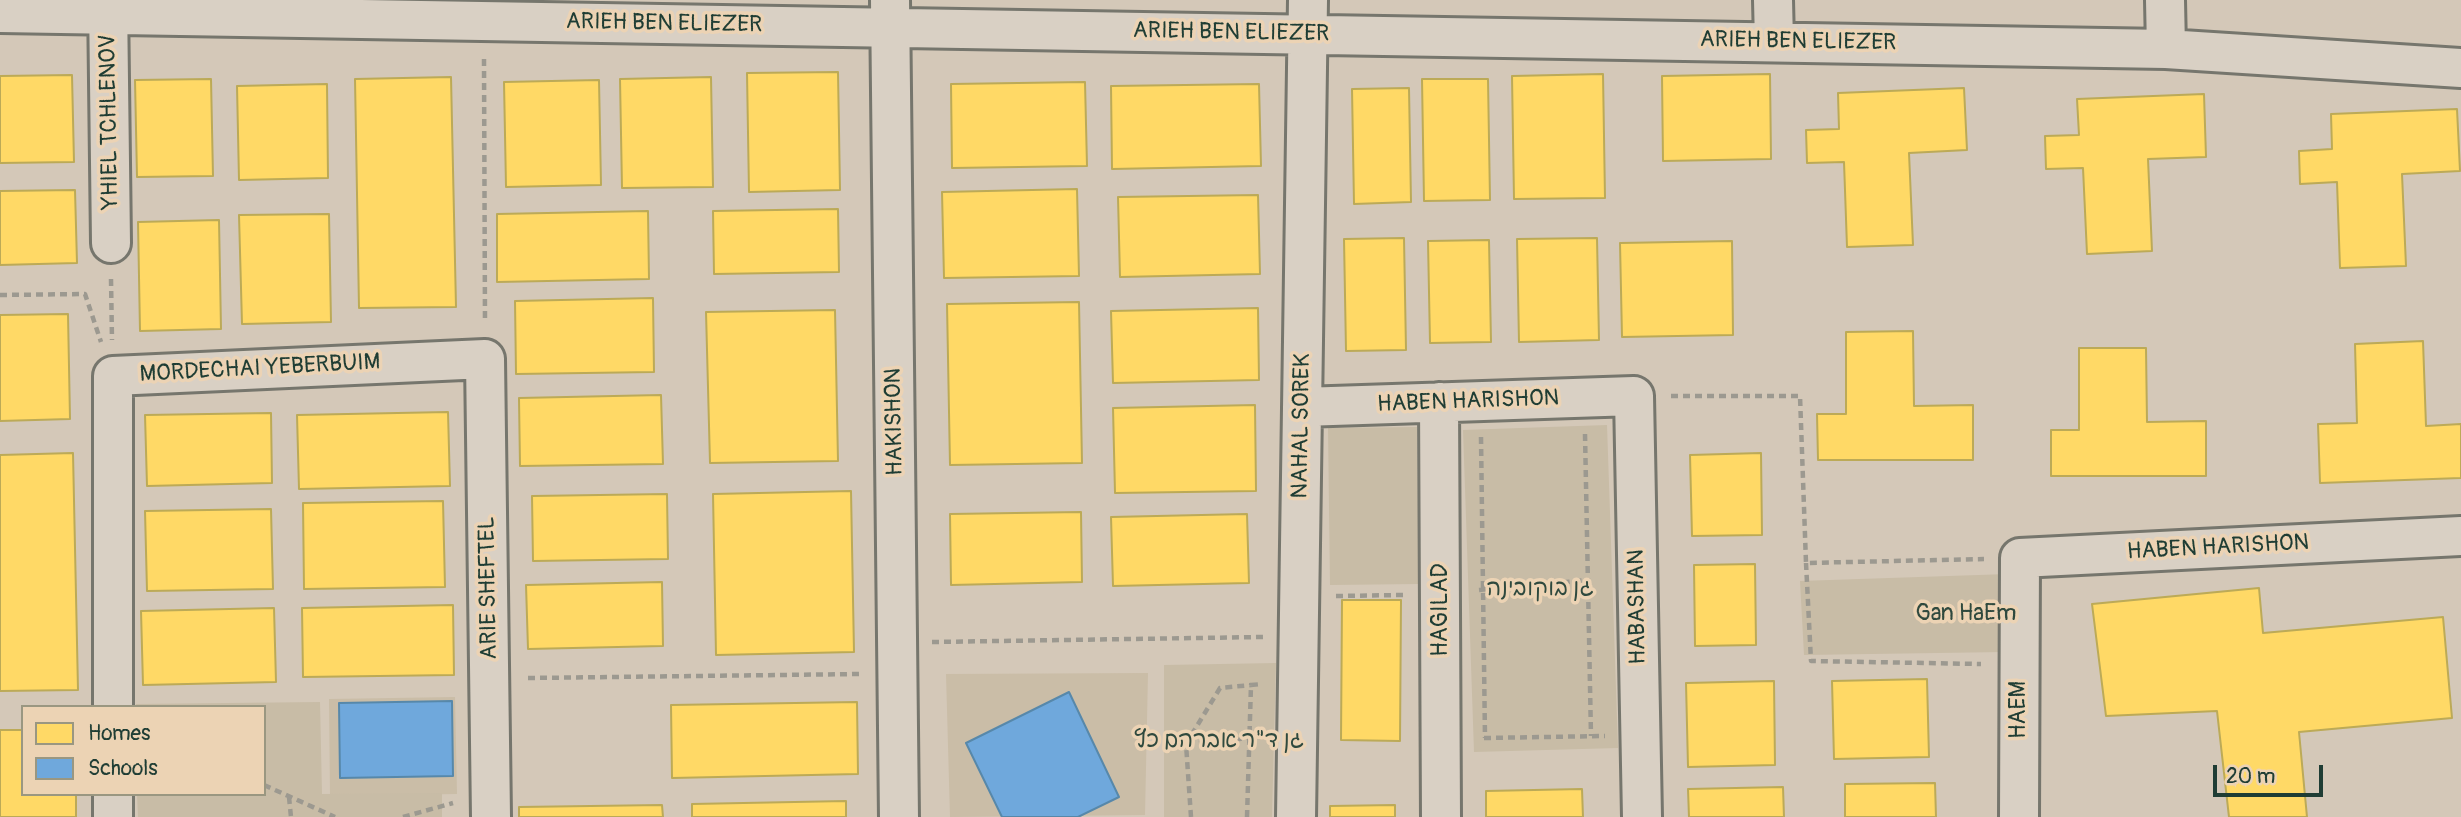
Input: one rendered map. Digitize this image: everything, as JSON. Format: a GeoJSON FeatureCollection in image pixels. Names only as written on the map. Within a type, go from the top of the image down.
{"type":"FeatureCollection","features":[{"type":"Feature","properties":{"kind":"street"},"geometry":{"type":"LineString","coordinates":[[1773,0],[1774,42]]}},
{"type":"Feature","properties":{"kind":"street"},"geometry":{"type":"LineString","coordinates":[[2165,0],[2166,49]]}},
{"type":"Feature","properties":{"kind":"street","name":"ARIEH BEN ELIEZER"},"geometry":{"type":"LineString","coordinates":[[0,13],[108,7],[467,14],[1308,17],[1774,42],[2166,49],[2461,68]]}},
{"type":"Feature","properties":{"kind":"street","name":"YHIEL TCHLENOV"},"geometry":{"type":"LineString","coordinates":[[108,7],[111,243]]}},
{"type":"Feature","properties":{"kind":"street","name":"HAKISHON"},"geometry":{"type":"LineString","coordinates":[[890,14],[899,817]]}},
{"type":"Feature","properties":{"kind":"street","name":"NAHAL SOREK"},"geometry":{"type":"LineString","coordinates":[[1296,817],[1308,17]]}},
{"type":"Feature","properties":{"kind":"street","name":"MORDECHAI YEBERBUIM"},"geometry":{"type":"LineString","coordinates":[[113,705],[113,376],[485,359]]}},
{"type":"Feature","properties":{"kind":"street","name":"ARIE SHEFTEL"},"geometry":{"type":"LineString","coordinates":[[485,359],[491,805]]}},
{"type":"Feature","properties":{"kind":"street","name":"HABEN HARISHON"},"geometry":{"type":"LineString","coordinates":[[1302,407],[1634,396]]}},
{"type":"Feature","properties":{"kind":"street","name":"HABASHAN"},"geometry":{"type":"LineString","coordinates":[[1634,396],[1642,817]]}},
{"type":"Feature","properties":{"kind":"street","name":"HAGILAD"},"geometry":{"type":"LineString","coordinates":[[1439,402],[1423,596],[1441,738],[1441,817]]}},
{"type":"Feature","properties":{"kind":"street","name":"HABEN HARISHON"},"geometry":{"type":"LineString","coordinates":[[2020,558],[2461,536]]}},
{"type":"Feature","properties":{"kind":"street","name":"HAEM"},"geometry":{"type":"LineString","coordinates":[[2019,817],[2020,558]]}},
{"type":"Feature","properties":{"kind":"street"},"geometry":{"type":"LineString","coordinates":[[113,796],[113,817]]}},
{"type":"Feature","properties":{"kind":"path"},"geometry":{"type":"LineString","coordinates":[[467,14],[485,359]]}},
{"type":"Feature","properties":{"kind":"path"},"geometry":{"type":"LineString","coordinates":[[111,243],[113,376]]}},
{"type":"Feature","properties":{"kind":"path"},"geometry":{"type":"LineString","coordinates":[[0,295],[85,294],[113,376]]}},
{"type":"Feature","properties":{"kind":"path"},"geometry":{"type":"LineString","coordinates":[[1634,396],[1800,396],[1811,661],[2018,655]]}},
{"type":"Feature","properties":{"kind":"path"},"geometry":{"type":"LineString","coordinates":[[1585,398],[1591,736]]}},
{"type":"Feature","properties":{"kind":"path"},"geometry":{"type":"LineString","coordinates":[[1481,401],[1485,738]]}},
{"type":"Feature","properties":{"kind":"path"},"geometry":{"type":"LineString","coordinates":[[1806,563],[2020,558]]}},
{"type":"Feature","properties":{"kind":"path"},"geometry":{"type":"LineString","coordinates":[[1300,597],[1423,596],[1588,580]]}},
{"type":"Feature","properties":{"kind":"path"},"geometry":{"type":"LineString","coordinates":[[491,679],[1299,636]]}},
{"type":"Feature","properties":{"kind":"path"},"geometry":{"type":"LineString","coordinates":[[1191,817],[1186,744],[1220,688],[1298,682]]}},
{"type":"Feature","properties":{"kind":"path"},"geometry":{"type":"LineString","coordinates":[[1247,817],[1251,685]]}},
{"type":"Feature","properties":{"kind":"path"},"geometry":{"type":"LineString","coordinates":[[1441,738],[1641,735]]}},
{"type":"Feature","properties":{"kind":"path"},"geometry":{"type":"LineString","coordinates":[[1186,744],[1250,738]]}},
{"type":"Feature","properties":{"kind":"path"},"geometry":{"type":"LineString","coordinates":[[266,786],[335,817]]}},
{"type":"Feature","properties":{"kind":"path"},"geometry":{"type":"LineString","coordinates":[[289,796],[291,817]]}},
{"type":"Feature","properties":{"kind":"path"},"geometry":{"type":"LineString","coordinates":[[403,817],[491,805]]}},
{"type":"Feature","properties":{"kind":"shaded area"},"geometry":{"type":"Polygon","coordinates":[[[1148,673],[1145,815],[950,817],[946,674],[1148,673]]]}},
{"type":"Feature","properties":{"kind":"shaded area"},"geometry":{"type":"Polygon","coordinates":[[[455,697],[457,794],[330,796],[329,699],[455,697]]]}},
{"type":"Feature","properties":{"kind":"green space","name":"גן בוקובינה"},"geometry":{"type":"Polygon","coordinates":[[[1607,425],[1618,748],[1474,752],[1463,430],[1607,425]]]}},
{"type":"Feature","properties":{"kind":"green space"},"geometry":{"type":"Polygon","coordinates":[[[1417,427],[1419,584],[1330,585],[1328,428],[1417,427]]]}},
{"type":"Feature","properties":{"kind":"green space","name":"Gan HaEm"},"geometry":{"type":"Polygon","coordinates":[[[2008,574],[2004,652],[1804,655],[1800,581],[2008,574]]]}},
{"type":"Feature","properties":{"kind":"green space","name":"גן ד\"ר אברהם כץ"},"geometry":{"type":"Polygon","coordinates":[[[1276,663],[1272,817],[1164,817],[1164,665],[1276,663]]]}},
{"type":"Feature","properties":{"kind":"green space"},"geometry":{"type":"Polygon","coordinates":[[[320,702],[322,794],[442,793],[442,817],[138,817],[137,796],[266,796],[266,705],[136,704],[320,702]]]}},
{"type":"Feature","properties":{"kind":"building: Homes"},"geometry":{"type":"Polygon","coordinates":[[[838,72],[840,190],[749,192],[747,73],[838,72]]]}},
{"type":"Feature","properties":{"kind":"building: Homes"},"geometry":{"type":"Polygon","coordinates":[[[1603,74],[1605,198],[1514,199],[1512,76],[1603,74]]]}},
{"type":"Feature","properties":{"kind":"building: Homes"},"geometry":{"type":"Polygon","coordinates":[[[1770,74],[1771,159],[1663,161],[1662,76],[1770,74]]]}},
{"type":"Feature","properties":{"kind":"building: Homes"},"geometry":{"type":"Polygon","coordinates":[[[72,75],[74,162],[0,163],[0,76],[72,75]]]}},
{"type":"Feature","properties":{"kind":"building: Homes"},"geometry":{"type":"Polygon","coordinates":[[[451,77],[456,307],[359,308],[355,79],[451,77]]]}},
{"type":"Feature","properties":{"kind":"building: Homes"},"geometry":{"type":"Polygon","coordinates":[[[711,77],[713,187],[622,188],[620,79],[711,77]]]}},
{"type":"Feature","properties":{"kind":"building: Homes"},"geometry":{"type":"Polygon","coordinates":[[[211,79],[213,176],[137,177],[135,80],[211,79]]]}},
{"type":"Feature","properties":{"kind":"building: Homes"},"geometry":{"type":"Polygon","coordinates":[[[1422,79],[1488,79],[1490,200],[1424,201],[1422,79]]]}},
{"type":"Feature","properties":{"kind":"building: Homes"},"geometry":{"type":"Polygon","coordinates":[[[599,80],[601,185],[506,187],[504,82],[599,80]]]}},
{"type":"Feature","properties":{"kind":"building: Homes"},"geometry":{"type":"Polygon","coordinates":[[[1085,82],[1087,166],[952,168],[951,84],[1085,82]]]}},
{"type":"Feature","properties":{"kind":"building: Homes"},"geometry":{"type":"Polygon","coordinates":[[[327,84],[328,178],[239,180],[237,86],[327,84]]]}},
{"type":"Feature","properties":{"kind":"building: Homes"},"geometry":{"type":"Polygon","coordinates":[[[1259,84],[1261,166],[1112,169],[1111,86],[1259,84]]]}},
{"type":"Feature","properties":{"kind":"building: Homes"},"geometry":{"type":"Polygon","coordinates":[[[1409,88],[1411,202],[1354,204],[1352,89],[1409,88]]]}},
{"type":"Feature","properties":{"kind":"building: Homes"},"geometry":{"type":"Polygon","coordinates":[[[1964,88],[1967,150],[1909,153],[1913,245],[1847,247],[1844,162],[1807,163],[1806,130],[1839,129],[1838,93],[1964,88]]]}},
{"type":"Feature","properties":{"kind":"building: Homes"},"geometry":{"type":"Polygon","coordinates":[[[2204,94],[2206,157],[2148,159],[2152,251],[2087,254],[2083,168],[2046,169],[2045,136],[2079,135],[2077,99],[2204,94]]]}},
{"type":"Feature","properties":{"kind":"building: Homes"},"geometry":{"type":"Polygon","coordinates":[[[2457,109],[2460,171],[2402,174],[2406,266],[2340,268],[2337,182],[2300,184],[2299,151],[2332,149],[2331,114],[2457,109]]]}},
{"type":"Feature","properties":{"kind":"building: Homes"},"geometry":{"type":"Polygon","coordinates":[[[1077,189],[1079,276],[944,278],[942,192],[1077,189]]]}},
{"type":"Feature","properties":{"kind":"building: Homes"},"geometry":{"type":"Polygon","coordinates":[[[75,190],[77,263],[0,265],[0,191],[75,190]]]}},
{"type":"Feature","properties":{"kind":"building: Homes"},"geometry":{"type":"Polygon","coordinates":[[[1258,195],[1260,274],[1120,277],[1118,197],[1258,195]]]}},
{"type":"Feature","properties":{"kind":"building: Homes"},"geometry":{"type":"Polygon","coordinates":[[[838,209],[839,272],[714,274],[713,211],[838,209]]]}},
{"type":"Feature","properties":{"kind":"building: Homes"},"geometry":{"type":"Polygon","coordinates":[[[648,211],[649,279],[497,282],[497,214],[648,211]]]}},
{"type":"Feature","properties":{"kind":"building: Homes"},"geometry":{"type":"Polygon","coordinates":[[[329,214],[331,322],[242,324],[239,215],[329,214]]]}},
{"type":"Feature","properties":{"kind":"building: Homes"},"geometry":{"type":"Polygon","coordinates":[[[219,220],[221,329],[140,331],[138,222],[219,220]]]}},
{"type":"Feature","properties":{"kind":"building: Homes"},"geometry":{"type":"Polygon","coordinates":[[[1404,238],[1406,350],[1346,351],[1344,239],[1404,238]]]}},
{"type":"Feature","properties":{"kind":"building: Homes"},"geometry":{"type":"Polygon","coordinates":[[[1597,238],[1599,340],[1519,342],[1517,239],[1597,238]]]}},
{"type":"Feature","properties":{"kind":"building: Homes"},"geometry":{"type":"Polygon","coordinates":[[[1489,240],[1491,342],[1430,343],[1428,241],[1489,240]]]}},
{"type":"Feature","properties":{"kind":"building: Homes"},"geometry":{"type":"Polygon","coordinates":[[[1732,241],[1733,335],[1622,337],[1620,243],[1732,241]]]}},
{"type":"Feature","properties":{"kind":"building: Homes"},"geometry":{"type":"Polygon","coordinates":[[[653,298],[654,372],[516,374],[515,301],[653,298]]]}},
{"type":"Feature","properties":{"kind":"building: Homes"},"geometry":{"type":"Polygon","coordinates":[[[1079,302],[1082,463],[950,465],[947,304],[1079,302]]]}},
{"type":"Feature","properties":{"kind":"building: Homes"},"geometry":{"type":"Polygon","coordinates":[[[1258,308],[1259,380],[1113,383],[1111,311],[1258,308]]]}},
{"type":"Feature","properties":{"kind":"building: Homes"},"geometry":{"type":"Polygon","coordinates":[[[835,310],[838,461],[710,463],[706,312],[835,310]]]}},
{"type":"Feature","properties":{"kind":"building: Homes"},"geometry":{"type":"Polygon","coordinates":[[[68,314],[70,419],[0,421],[0,315],[68,314]]]}},
{"type":"Feature","properties":{"kind":"building: Homes"},"geometry":{"type":"Polygon","coordinates":[[[1913,331],[1914,406],[1973,405],[1973,460],[1818,460],[1817,414],[1846,414],[1846,332],[1913,331]]]}},
{"type":"Feature","properties":{"kind":"building: Homes"},"geometry":{"type":"Polygon","coordinates":[[[2423,341],[2426,426],[2461,424],[2461,478],[2320,483],[2318,424],[2357,423],[2355,344],[2423,341]]]}},
{"type":"Feature","properties":{"kind":"building: Homes"},"geometry":{"type":"Polygon","coordinates":[[[2079,348],[2146,348],[2147,422],[2206,421],[2206,476],[2051,476],[2051,430],[2079,430],[2079,348]]]}},
{"type":"Feature","properties":{"kind":"building: Homes"},"geometry":{"type":"Polygon","coordinates":[[[661,395],[663,464],[520,466],[519,398],[661,395]]]}},
{"type":"Feature","properties":{"kind":"building: Homes"},"geometry":{"type":"Polygon","coordinates":[[[1255,405],[1256,491],[1115,493],[1113,408],[1255,405]]]}},
{"type":"Feature","properties":{"kind":"building: Homes"},"geometry":{"type":"Polygon","coordinates":[[[448,412],[450,486],[299,489],[297,415],[448,412]]]}},
{"type":"Feature","properties":{"kind":"building: Homes"},"geometry":{"type":"Polygon","coordinates":[[[271,413],[272,483],[147,486],[145,415],[271,413]]]}},
{"type":"Feature","properties":{"kind":"building: Homes"},"geometry":{"type":"Polygon","coordinates":[[[73,453],[78,690],[0,691],[0,455],[73,453]]]}},
{"type":"Feature","properties":{"kind":"building: Homes"},"geometry":{"type":"Polygon","coordinates":[[[1761,453],[1762,535],[1692,536],[1690,455],[1761,453]]]}},
{"type":"Feature","properties":{"kind":"building: Homes"},"geometry":{"type":"Polygon","coordinates":[[[851,491],[854,652],[716,655],[713,494],[851,491]]]}},
{"type":"Feature","properties":{"kind":"building: Homes"},"geometry":{"type":"Polygon","coordinates":[[[667,494],[668,559],[533,561],[532,496],[667,494]]]}},
{"type":"Feature","properties":{"kind":"building: Homes"},"geometry":{"type":"Polygon","coordinates":[[[443,501],[445,587],[304,589],[303,503],[443,501]]]}},
{"type":"Feature","properties":{"kind":"building: Homes"},"geometry":{"type":"Polygon","coordinates":[[[271,509],[273,589],[147,591],[145,511],[271,509]]]}},
{"type":"Feature","properties":{"kind":"building: Homes"},"geometry":{"type":"Polygon","coordinates":[[[1081,512],[1082,582],[951,585],[950,514],[1081,512]]]}},
{"type":"Feature","properties":{"kind":"building: Homes"},"geometry":{"type":"Polygon","coordinates":[[[1247,514],[1249,583],[1113,586],[1111,517],[1247,514]]]}},
{"type":"Feature","properties":{"kind":"building: Homes"},"geometry":{"type":"Polygon","coordinates":[[[1755,564],[1756,645],[1695,646],[1694,565],[1755,564]]]}},
{"type":"Feature","properties":{"kind":"building: Homes"},"geometry":{"type":"Polygon","coordinates":[[[662,582],[663,646],[528,649],[526,585],[662,582]]]}},
{"type":"Feature","properties":{"kind":"building: Homes"},"geometry":{"type":"Polygon","coordinates":[[[2259,588],[2263,633],[2443,617],[2452,718],[2299,732],[2307,817],[2229,817],[2217,711],[2106,716],[2092,604],[2259,588]]]}},
{"type":"Feature","properties":{"kind":"building: Homes"},"geometry":{"type":"Polygon","coordinates":[[[1342,600],[1401,600],[1400,741],[1341,740],[1342,600]]]}},
{"type":"Feature","properties":{"kind":"building: Homes"},"geometry":{"type":"Polygon","coordinates":[[[453,605],[454,675],[303,677],[302,608],[453,605]]]}},
{"type":"Feature","properties":{"kind":"building: Homes"},"geometry":{"type":"Polygon","coordinates":[[[274,608],[276,682],[143,685],[141,611],[274,608]]]}},
{"type":"Feature","properties":{"kind":"building: Homes"},"geometry":{"type":"Polygon","coordinates":[[[1927,679],[1929,757],[1834,759],[1832,681],[1927,679]]]}},
{"type":"Feature","properties":{"kind":"building: Homes"},"geometry":{"type":"Polygon","coordinates":[[[1774,681],[1775,765],[1688,767],[1686,683],[1774,681]]]}},
{"type":"Feature","properties":{"kind":"building: Homes"},"geometry":{"type":"Polygon","coordinates":[[[857,702],[858,774],[672,778],[671,705],[857,702]]]}},
{"type":"Feature","properties":{"kind":"building: Homes"},"geometry":{"type":"Polygon","coordinates":[[[0,730],[21,730],[21,796],[76,796],[76,817],[0,817],[0,730]]]}},
{"type":"Feature","properties":{"kind":"building: Homes"},"geometry":{"type":"Polygon","coordinates":[[[1935,783],[1936,817],[1845,817],[1845,784],[1935,783]]]}},
{"type":"Feature","properties":{"kind":"building: Homes"},"geometry":{"type":"Polygon","coordinates":[[[1783,787],[1784,817],[1689,817],[1688,789],[1783,787]]]}},
{"type":"Feature","properties":{"kind":"building: Homes"},"geometry":{"type":"Polygon","coordinates":[[[1582,789],[1583,817],[1486,817],[1486,791],[1582,789]]]}},
{"type":"Feature","properties":{"kind":"building: Homes"},"geometry":{"type":"Polygon","coordinates":[[[846,801],[846,817],[692,817],[692,804],[846,801]]]}},
{"type":"Feature","properties":{"kind":"building: Homes"},"geometry":{"type":"Polygon","coordinates":[[[662,805],[663,817],[519,817],[519,807],[662,805]]]}},
{"type":"Feature","properties":{"kind":"building: Homes"},"geometry":{"type":"Polygon","coordinates":[[[1395,805],[1395,817],[1330,817],[1330,806],[1395,805]]]}},
{"type":"Feature","properties":{"kind":"building: Schools"},"geometry":{"type":"Polygon","coordinates":[[[1069,692],[1119,797],[1078,817],[1002,817],[966,743],[1069,692]]]}},
{"type":"Feature","properties":{"kind":"building: Schools"},"geometry":{"type":"Polygon","coordinates":[[[452,701],[453,776],[340,778],[339,703],[452,701]]]}}]}
